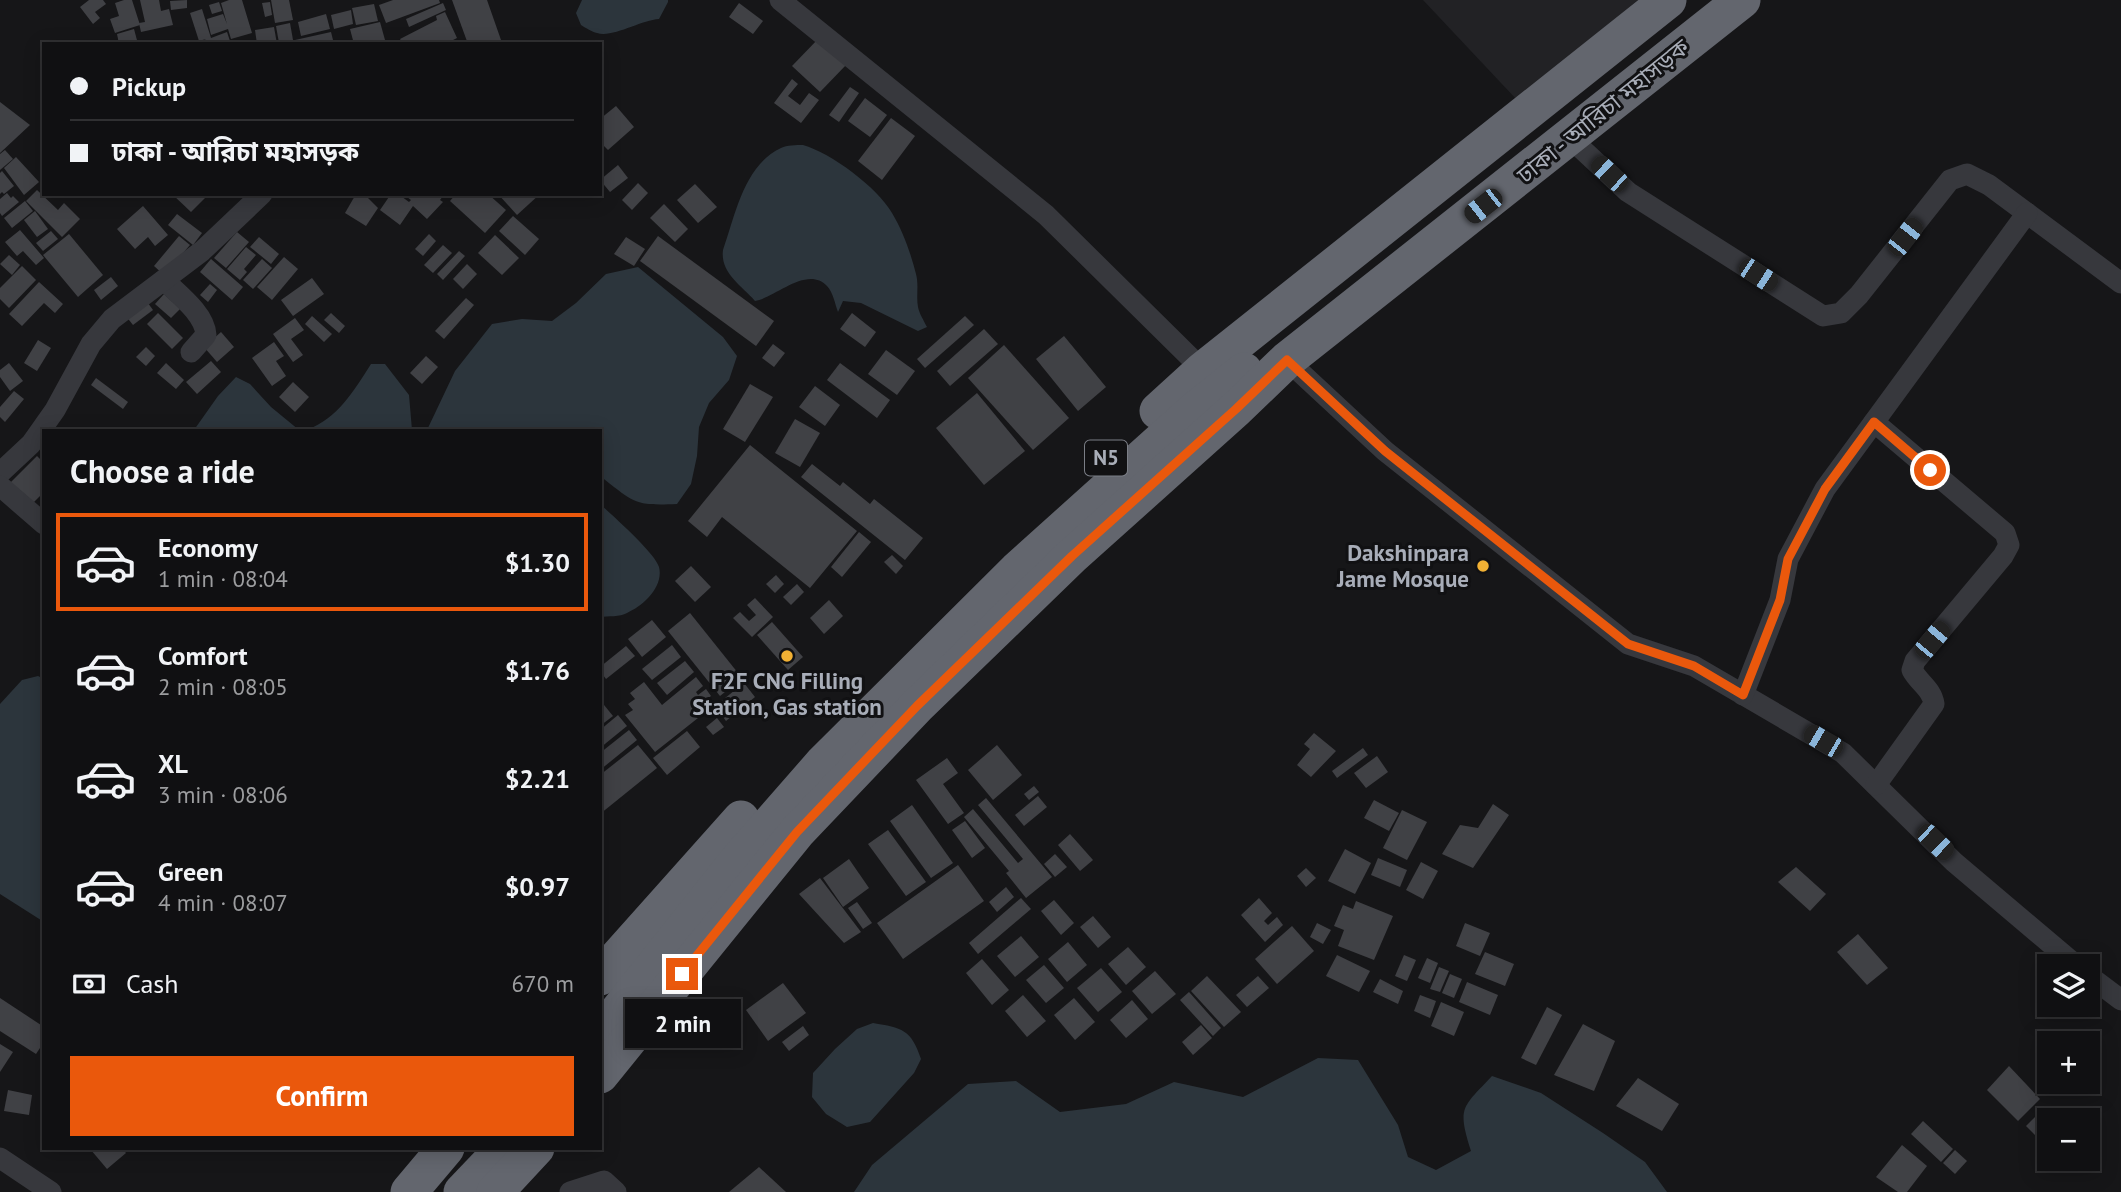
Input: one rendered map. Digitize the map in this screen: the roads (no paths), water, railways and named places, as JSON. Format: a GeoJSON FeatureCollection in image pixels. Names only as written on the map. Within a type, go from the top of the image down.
{"type":"FeatureCollection","features":[{"type":"Feature","properties":{"kind":"highway","name":"N5"},"geometry":{"type":"LineString","coordinates":[[602,975],[764,793],[1005,549],[1203,370],[1668,0]]}},
{"type":"Feature","properties":{"kind":"highway","name":"N5"},"geometry":{"type":"LineString","coordinates":[[602,1031],[739,859],[824,762],[1017,570],[1195,410],[1705,0]]}},
{"type":"Feature","properties":{"kind":"highway","name":"ঢাকা - আরিচা মহাসড়ক"},"geometry":{"type":"LineString","coordinates":[[602,1073],[797,832],[908,715],[1072,556],[1287,360],[1742,0]]}},
{"type":"Feature","properties":{"kind":"highway"},"geometry":{"type":"LineString","coordinates":[[409,1192],[444,1150]]}},
{"type":"Feature","properties":{"kind":"highway"},"geometry":{"type":"LineString","coordinates":[[463,1192],[502,1150]]}},
{"type":"Feature","properties":{"kind":"highway"},"geometry":{"type":"LineString","coordinates":[[495,1192],[534,1150]]}},
{"type":"Feature","properties":{"kind":"street"},"geometry":{"type":"LineString","coordinates":[[780,0],[1046,215],[1203,370]]}},
{"type":"Feature","properties":{"kind":"street"},"geometry":{"type":"LineString","coordinates":[[1570,138],[1628,192],[1823,316],[1841,313],[1859,295],[1950,180],[1967,174],[1989,185],[2121,283]]}},
{"type":"Feature","properties":{"kind":"street"},"geometry":{"type":"LineString","coordinates":[[0,474],[31,444],[55,410],[91,344],[105,326],[202,251],[260,196]]}},
{"type":"Feature","properties":{"kind":"street"},"geometry":{"type":"LineString","coordinates":[[1743,695],[1780,600],[1788,559],[1825,489],[2027,213]]}},
{"type":"Feature","properties":{"kind":"street"},"geometry":{"type":"LineString","coordinates":[[164,280],[201,318],[205,328],[206,335],[191,352]]}},
{"type":"Feature","properties":{"kind":"street"},"geometry":{"type":"LineString","coordinates":[[1287,360],[1385,451],[1628,644],[1694,666],[1843,752],[1954,862],[2063,954]]}},
{"type":"Feature","properties":{"kind":"street"},"geometry":{"type":"LineString","coordinates":[[1874,422],[2005,533],[2008,545],[2003,556],[1914,662],[1912,670],[1918,681],[1930,691],[1934,704],[1876,785]]}},
{"type":"Feature","properties":{"kind":"street"},"geometry":{"type":"LineString","coordinates":[[0,486],[42,522]]}},
{"type":"Feature","properties":{"kind":"street"},"geometry":{"type":"LineString","coordinates":[[2100,984],[2121,1000]]}},
{"type":"Feature","properties":{"kind":"street"},"geometry":{"type":"LineString","coordinates":[[0,1158],[51,1192]]}},
{"type":"Feature","properties":{"kind":"street"},"geometry":{"type":"LineString","coordinates":[[570,1192],[604,1181],[616,1192]]}},
{"type":"Feature","properties":{"kind":"place","name":"Dakshinpara Jame Mosque"},"geometry":{"type":"Point","coordinates":[1483,566]}},
{"type":"Feature","properties":{"kind":"place","name":"F2F CNG Filling Station, Gas station"},"geometry":{"type":"Point","coordinates":[787,656]}}]}
